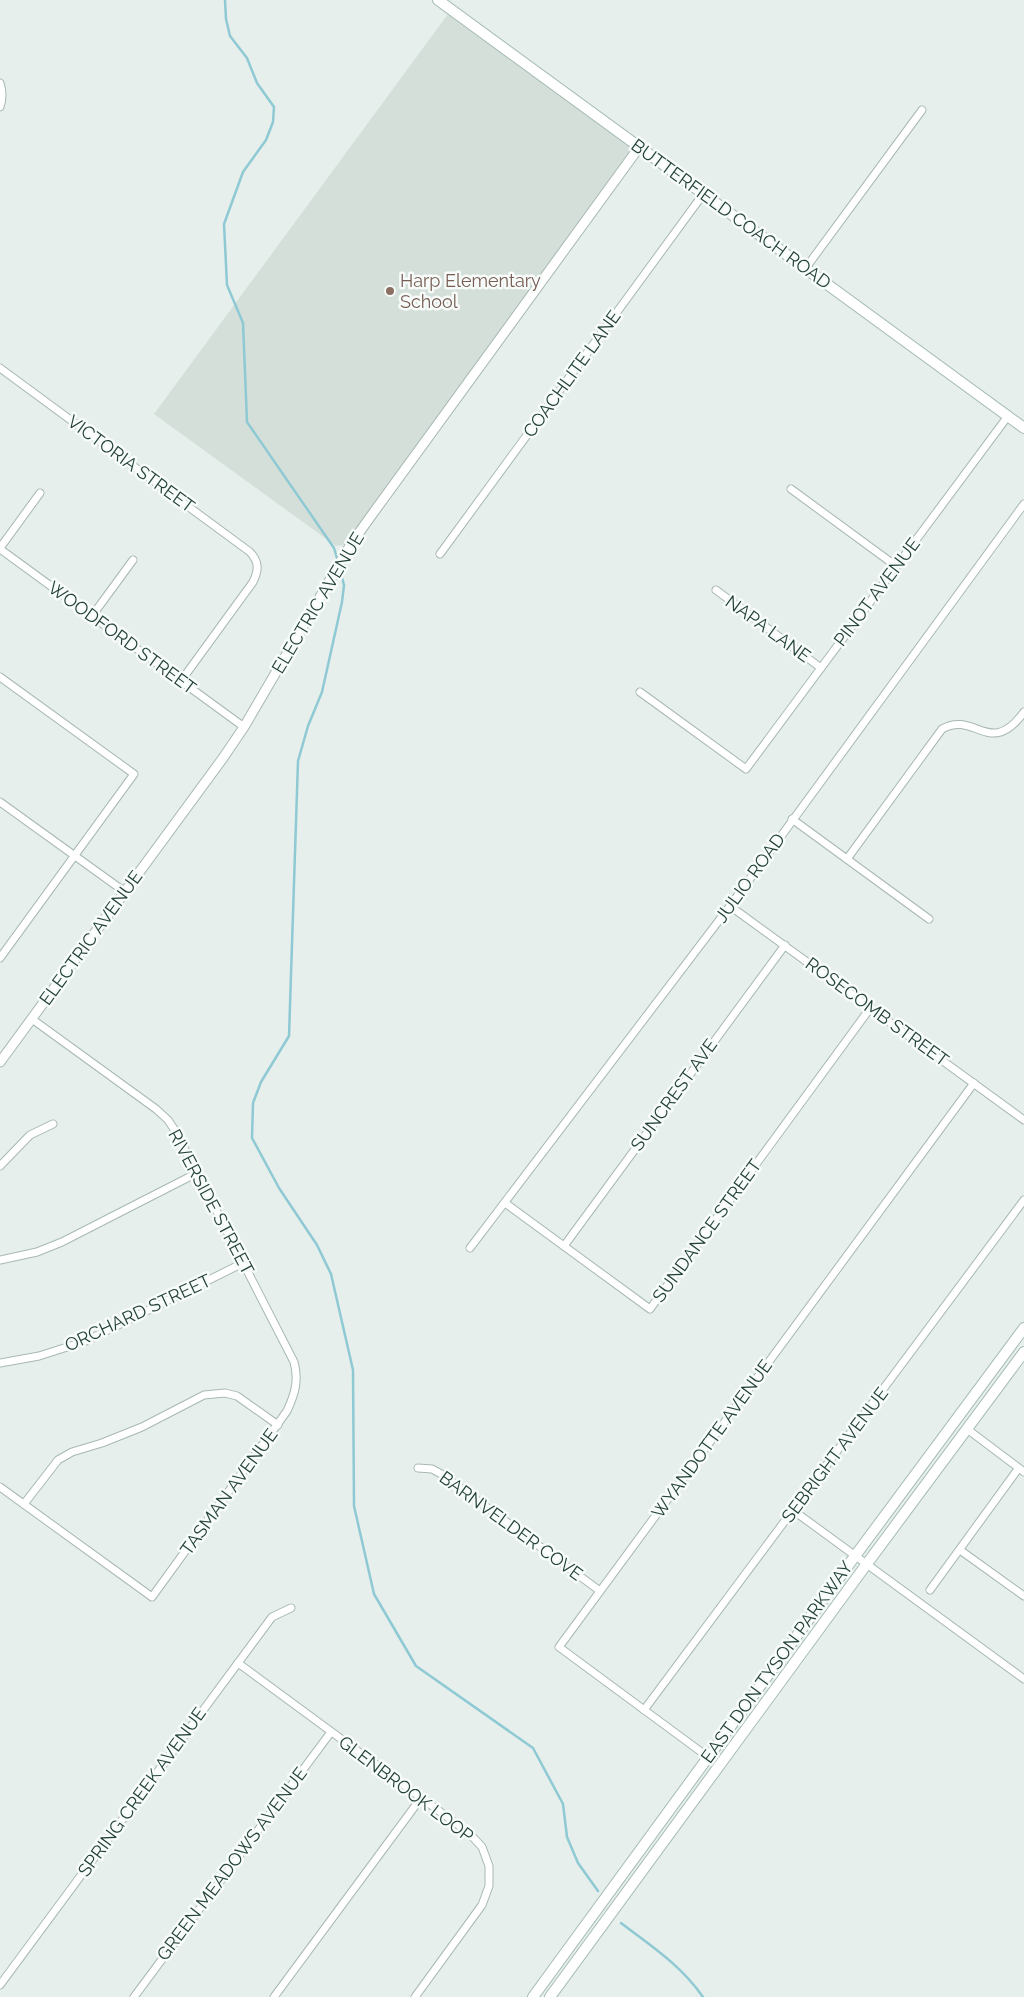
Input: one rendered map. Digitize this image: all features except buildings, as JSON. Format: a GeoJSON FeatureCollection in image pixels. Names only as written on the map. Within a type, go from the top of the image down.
{"type":"FeatureCollection","features":[{"type":"Feature","properties":{"kind":"main road","name":"BUTTERFIELD COACH ROAD"},"geometry":{"type":"LineString","coordinates":[[438,0],[1024,428]]}},
{"type":"Feature","properties":{"kind":"main road","name":"EAST DON TYSON PARKWAY"},"geometry":{"type":"LineString","coordinates":[[533,1997],[1024,1328]]}},
{"type":"Feature","properties":{"kind":"main road","name":"EAST DON TYSON PARKWAY"},"geometry":{"type":"LineString","coordinates":[[550,1997],[1024,1352]]}},
{"type":"Feature","properties":{"kind":"street"},"geometry":{"type":"LineString","coordinates":[[0,83],[3,90],[3,101],[0,107]]}},
{"type":"Feature","properties":{"kind":"street"},"geometry":{"type":"LineString","coordinates":[[805,269],[922,110]]}},
{"type":"Feature","properties":{"kind":"street","name":"ELECTRIC AVENUE"},"geometry":{"type":"LineString","coordinates":[[0,1062],[218,766],[244,727],[351,544],[640,146]]}},
{"type":"Feature","properties":{"kind":"street","name":"COACHLITE LANE"},"geometry":{"type":"LineString","coordinates":[[440,554],[704,193]]}},
{"type":"Feature","properties":{"kind":"street","name":"VICTORIA STREET"},"geometry":{"type":"LineString","coordinates":[[0,368],[250,552],[258,565],[254,582],[180,681]]}},
{"type":"Feature","properties":{"kind":"street","name":"PINOT AVENUE"},"geometry":{"type":"LineString","coordinates":[[640,692],[746,769],[1008,416]]}},
{"type":"Feature","properties":{"kind":"street"},"geometry":{"type":"LineString","coordinates":[[791,489],[896,566]]}},
{"type":"Feature","properties":{"kind":"street"},"geometry":{"type":"LineString","coordinates":[[0,548],[40,493]]}},
{"type":"Feature","properties":{"kind":"street","name":"JULIO ROAD"},"geometry":{"type":"LineString","coordinates":[[470,1248],[730,906],[1024,504]]}},
{"type":"Feature","properties":{"kind":"street","name":"WOODFORD STREET"},"geometry":{"type":"LineString","coordinates":[[0,548],[244,727]]}},
{"type":"Feature","properties":{"kind":"street"},"geometry":{"type":"LineString","coordinates":[[92,616],[133,560]]}},
{"type":"Feature","properties":{"kind":"street","name":"NAPA LANE"},"geometry":{"type":"LineString","coordinates":[[716,590],[821,668]]}},
{"type":"Feature","properties":{"kind":"street"},"geometry":{"type":"LineString","coordinates":[[0,677],[134,774],[0,958]]}},
{"type":"Feature","properties":{"kind":"street"},"geometry":{"type":"LineString","coordinates":[[847,859],[942,729],[951,724],[963,724],[983,732],[996,734],[1004,731],[1024,712]]}},
{"type":"Feature","properties":{"kind":"street"},"geometry":{"type":"LineString","coordinates":[[0,802],[125,892]]}},
{"type":"Feature","properties":{"kind":"street"},"geometry":{"type":"LineString","coordinates":[[792,819],[929,919]]}},
{"type":"Feature","properties":{"kind":"street","name":"ROSECOMB STREET"},"geometry":{"type":"LineString","coordinates":[[730,906],[1024,1120]]}},
{"type":"Feature","properties":{"kind":"street","name":"SUNCREST AVE"},"geometry":{"type":"LineString","coordinates":[[564,1246],[785,945]]}},
{"type":"Feature","properties":{"kind":"street","name":"SUNDANCE STREET"},"geometry":{"type":"LineString","coordinates":[[505,1203],[650,1309],[871,1008]]}},
{"type":"Feature","properties":{"kind":"street","name":"RIVERSIDE STREET"},"geometry":{"type":"LineString","coordinates":[[32,1019],[156,1109],[168,1120],[197,1172],[294,1362],[297,1383]]}},
{"type":"Feature","properties":{"kind":"street","name":"WYANDOTTE AVENUE"},"geometry":{"type":"LineString","coordinates":[[708,1757],[560,1647],[974,1083]]}},
{"type":"Feature","properties":{"kind":"street"},"geometry":{"type":"LineString","coordinates":[[0,1166],[30,1135],[53,1124]]}},
{"type":"Feature","properties":{"kind":"street"},"geometry":{"type":"LineString","coordinates":[[0,1260],[37,1252],[62,1242],[197,1172]]}},
{"type":"Feature","properties":{"kind":"street","name":"SEBRIGHT AVENUE"},"geometry":{"type":"LineString","coordinates":[[644,1710],[1024,1200]]}},
{"type":"Feature","properties":{"kind":"street","name":"ORCHARD STREET"},"geometry":{"type":"LineString","coordinates":[[0,1362],[39,1356],[86,1341],[243,1262]]}},
{"type":"Feature","properties":{"kind":"street","name":"TASMAN AVENUE"},"geometry":{"type":"LineString","coordinates":[[24,1504],[152,1597],[278,1425],[294,1397],[297,1383]]}},
{"type":"Feature","properties":{"kind":"street"},"geometry":{"type":"LineString","coordinates":[[0,1487],[24,1504],[58,1460],[72,1452],[102,1443],[142,1427],[204,1395],[225,1393],[237,1396],[278,1425]]}},
{"type":"Feature","properties":{"kind":"street"},"geometry":{"type":"LineString","coordinates":[[930,1590],[1021,1470],[967,1429]]}},
{"type":"Feature","properties":{"kind":"street","name":"BARNVELDER COVE"},"geometry":{"type":"LineString","coordinates":[[418,1468],[432,1469],[443,1475],[600,1592]]}},
{"type":"Feature","properties":{"kind":"street"},"geometry":{"type":"LineString","coordinates":[[794,1511],[1024,1679]]}},
{"type":"Feature","properties":{"kind":"street"},"geometry":{"type":"LineString","coordinates":[[960,1550],[1024,1596]]}},
{"type":"Feature","properties":{"kind":"street","name":"SPRING CREEK AVENUE"},"geometry":{"type":"LineString","coordinates":[[0,1985],[272,1617],[291,1608]]}},
{"type":"Feature","properties":{"kind":"street","name":"GLENBROOK LOOP"},"geometry":{"type":"LineString","coordinates":[[238,1664],[468,1833],[482,1847],[489,1866],[489,1886],[482,1905],[415,1997]]}},
{"type":"Feature","properties":{"kind":"street","name":"GREEN MEADOWS AVENUE"},"geometry":{"type":"LineString","coordinates":[[134,1997],[331,1732]]}},
{"type":"Feature","properties":{"kind":"street"},"geometry":{"type":"LineString","coordinates":[[274,1997],[421,1798]]}},
{"type":"Feature","properties":{"kind":"shaded area","name":"Harp Elementary School"},"geometry":{"type":"Polygon","coordinates":[[[451,10],[640,146],[351,544],[336,546],[154,414],[451,10]]]}},
{"type":"Feature","properties":{"kind":"waterway"},"geometry":{"type":"LineString","coordinates":[[225,0],[226,19],[230,36],[247,58],[257,83],[274,107],[273,122],[266,140],[243,172],[224,224],[227,285],[243,323],[247,422],[334,548],[338,562]]}},
{"type":"Feature","properties":{"kind":"waterway"},"geometry":{"type":"LineString","coordinates":[[340,570],[344,585],[342,602],[322,692],[308,726],[298,761],[289,1036],[261,1082],[253,1103],[252,1138],[279,1188],[317,1245],[331,1274],[353,1370],[354,1506],[374,1594],[416,1666],[533,1748],[563,1804],[567,1837],[578,1863],[598,1891]]}},
{"type":"Feature","properties":{"kind":"waterway"},"geometry":{"type":"LineString","coordinates":[[621,1923],[685,1975],[703,1997]]}},
{"type":"Feature","properties":{"kind":"place","name":"Harp Elementary School"},"geometry":{"type":"Point","coordinates":[390,291]}}]}
